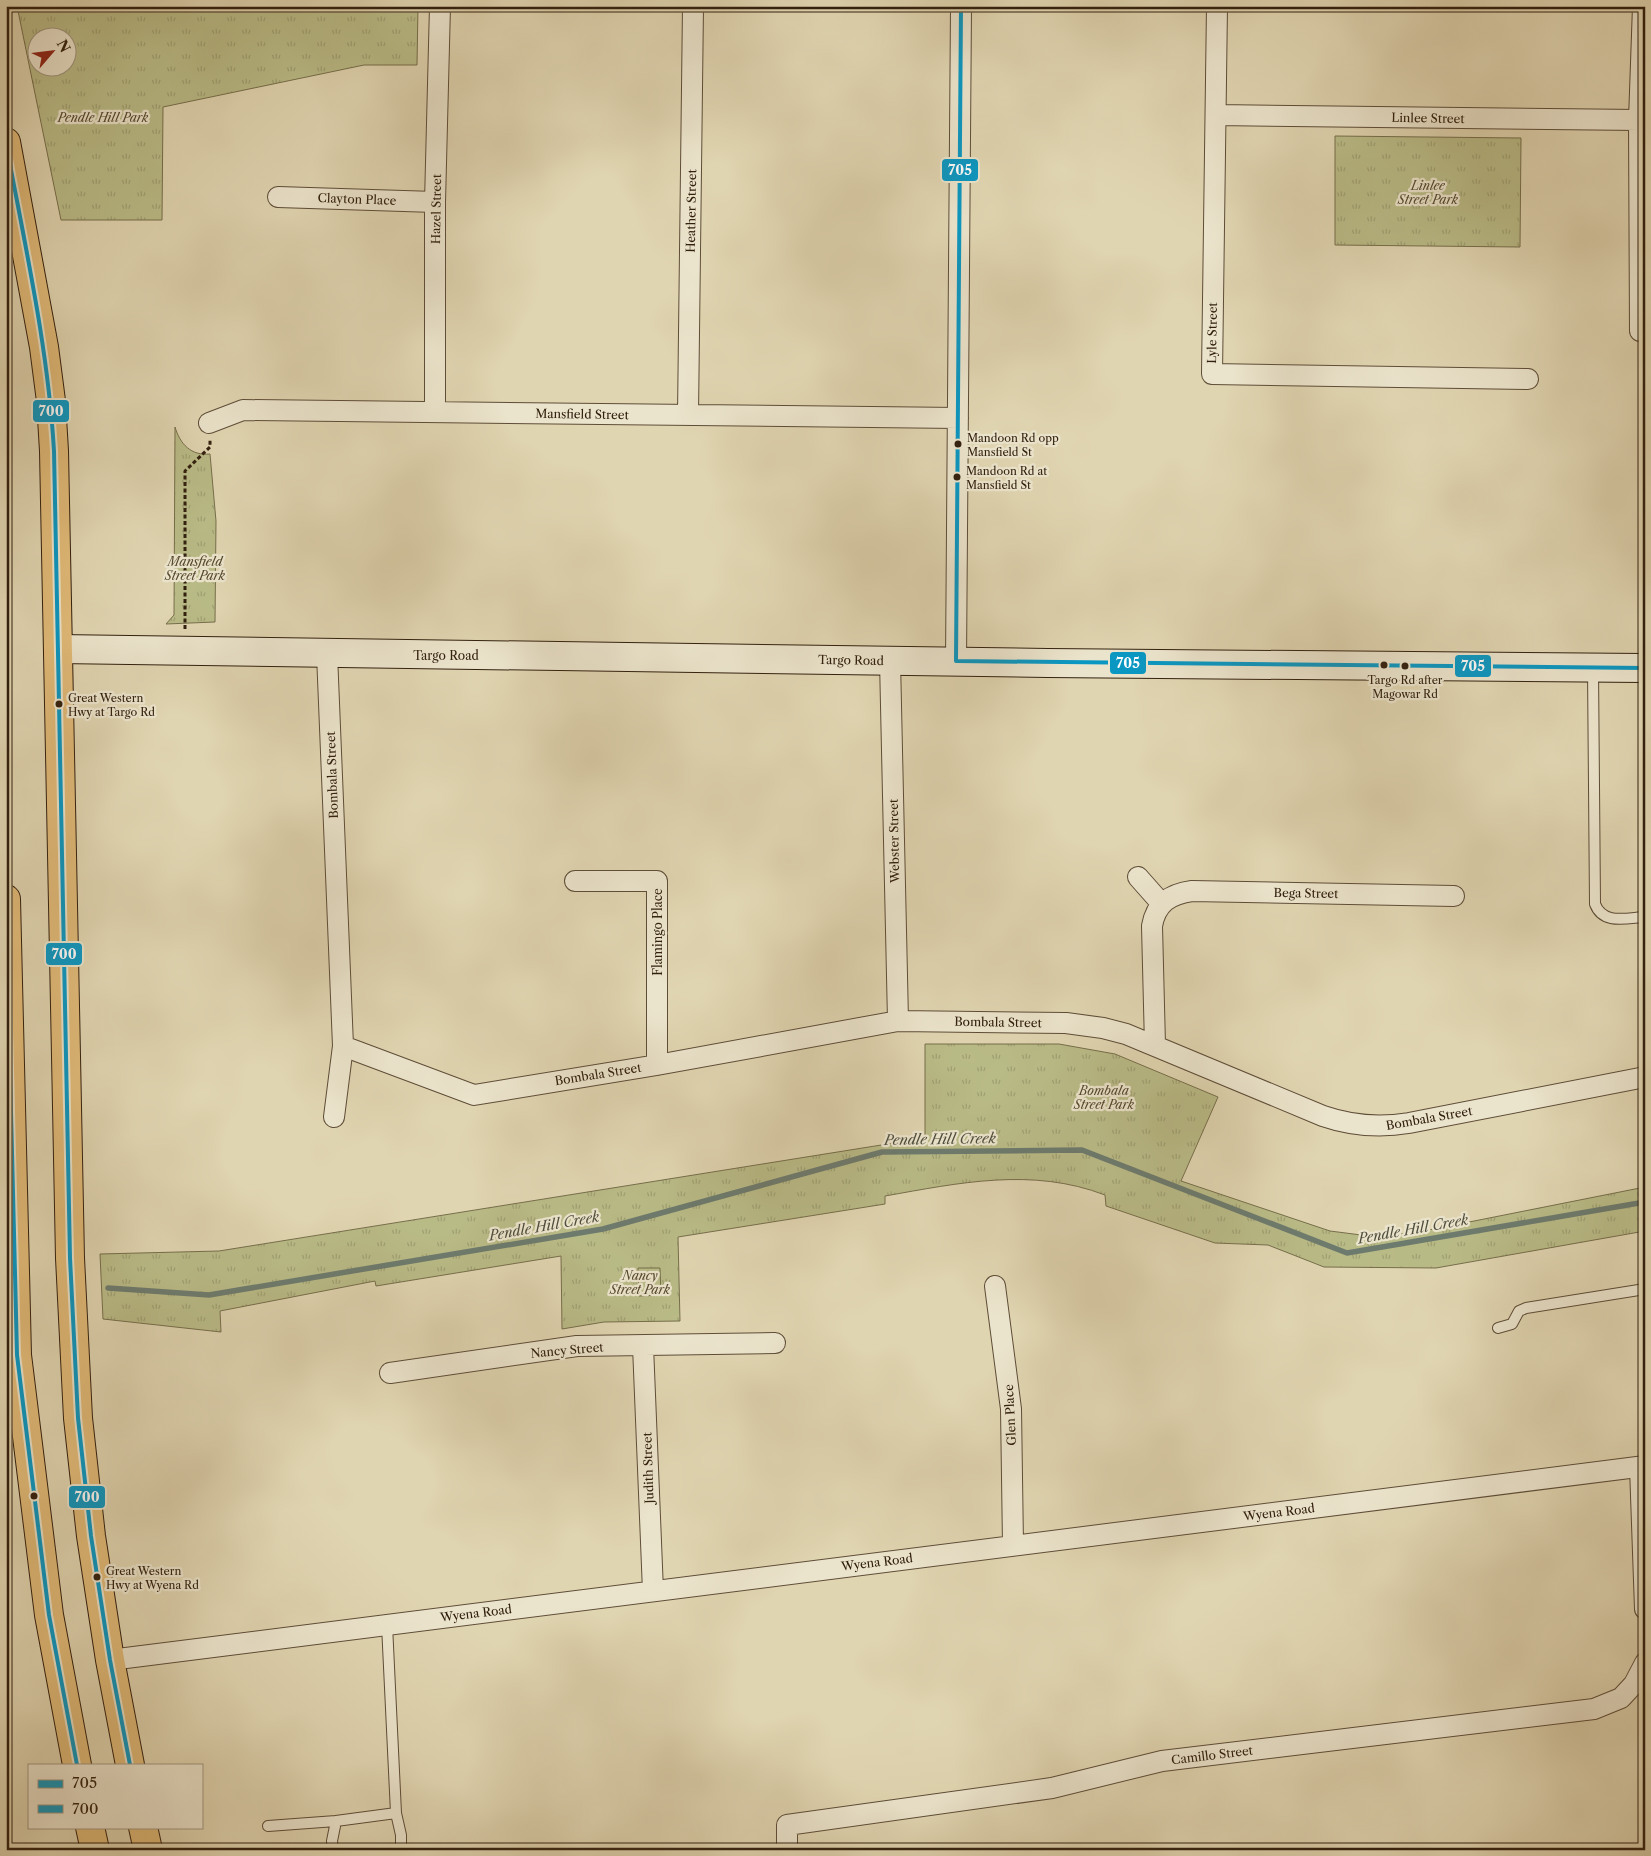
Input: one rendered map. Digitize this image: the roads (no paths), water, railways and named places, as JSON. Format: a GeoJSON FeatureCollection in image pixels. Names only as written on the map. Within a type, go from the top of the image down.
{"type":"FeatureCollection","features":[{"type":"Feature","properties":{"kind":"highway"},"geometry":{"type":"LineString","coordinates":[[6,142],[44,347],[51,401],[54,452],[70,1258],[78,1418],[91,1536],[110,1660],[130,1764]]}},
{"type":"Feature","properties":{"kind":"highway"},"geometry":{"type":"LineString","coordinates":[[6,899],[11,1356],[49,1615],[77,1764]]}},
{"type":"Feature","properties":{"kind":"highway"},"geometry":{"type":"LineString","coordinates":[[90,1828],[95,1850]]}},
{"type":"Feature","properties":{"kind":"highway"},"geometry":{"type":"LineString","coordinates":[[143,1828],[148,1850]]}},
{"type":"Feature","properties":{"kind":"street","name":"Hazel Street"},"geometry":{"type":"LineString","coordinates":[[435,412],[435,202],[440,6]]}},
{"type":"Feature","properties":{"kind":"street","name":"Heather Street"},"geometry":{"type":"LineString","coordinates":[[688,416],[693,6]]}},
{"type":"Feature","properties":{"kind":"street"},"geometry":{"type":"LineString","coordinates":[[956,661],[961,6]]}},
{"type":"Feature","properties":{"kind":"street","name":"Lyle Street"},"geometry":{"type":"LineString","coordinates":[[1217,6],[1212,374],[1528,379]]}},
{"type":"Feature","properties":{"kind":"street"},"geometry":{"type":"LineString","coordinates":[[1640,331],[1642,301],[1640,120],[1643,6]]}},
{"type":"Feature","properties":{"kind":"street","name":"Linlee Street"},"geometry":{"type":"LineString","coordinates":[[1216,115],[1640,120]]}},
{"type":"Feature","properties":{"kind":"street","name":"Clayton Place"},"geometry":{"type":"LineString","coordinates":[[278,197],[435,202]]}},
{"type":"Feature","properties":{"kind":"street","name":"Mansfield Street"},"geometry":{"type":"LineString","coordinates":[[209,423],[243,410],[958,418]]}},
{"type":"Feature","properties":{"kind":"street","name":"Targo Road"},"geometry":{"type":"LineString","coordinates":[[58,649],[326,654],[1645,668]]}},
{"type":"Feature","properties":{"kind":"street","name":"Bombala Street"},"geometry":{"type":"LineString","coordinates":[[326,654],[343,1046],[334,1117]]}},
{"type":"Feature","properties":{"kind":"street","name":"Webster Street"},"geometry":{"type":"LineString","coordinates":[[890,660],[898,1021]]}},
{"type":"Feature","properties":{"kind":"street"},"geometry":{"type":"LineString","coordinates":[[1138,877],[1161,904],[1156,910],[1152,926],[1155,1046]]}},
{"type":"Feature","properties":{"kind":"street","name":"Flamingo Place"},"geometry":{"type":"LineString","coordinates":[[574,881],[657,881],[657,1065]]}},
{"type":"Feature","properties":{"kind":"street","name":"Bega Street"},"geometry":{"type":"LineString","coordinates":[[1161,904],[1172,896],[1192,891],[1454,896]]}},
{"type":"Feature","properties":{"kind":"street","name":"Bombala Street"},"geometry":{"type":"LineString","coordinates":[[343,1046],[474,1095],[657,1065],[898,1021],[1066,1023],[1126,1034],[1323,1116],[1363,1126],[1409,1123],[1645,1077]]}},
{"type":"Feature","properties":{"kind":"street","name":"Glen Place"},"geometry":{"type":"LineString","coordinates":[[995,1286],[1011,1409],[1013,1545]]}},
{"type":"Feature","properties":{"kind":"street","name":"Nancy Street"},"geometry":{"type":"LineString","coordinates":[[390,1372],[577,1346],[775,1343]]}},
{"type":"Feature","properties":{"kind":"street","name":"Judith Street"},"geometry":{"type":"LineString","coordinates":[[643,1346],[653,1591]]}},
{"type":"Feature","properties":{"kind":"street"},"geometry":{"type":"LineString","coordinates":[[1642,1467],[1645,1609]]}},
{"type":"Feature","properties":{"kind":"street","name":"Wyena Road"},"geometry":{"type":"LineString","coordinates":[[110,1660],[1642,1467]]}},
{"type":"Feature","properties":{"kind":"street","name":"Camillo Street"},"geometry":{"type":"LineString","coordinates":[[787,1850],[787,1825],[1052,1788],[1162,1761],[1594,1709],[1621,1698],[1634,1684],[1645,1663]]}},
{"type":"Feature","properties":{"kind":"lane"},"geometry":{"type":"LineString","coordinates":[[1593,668],[1596,904],[1601,914],[1608,918],[1645,917]]}},
{"type":"Feature","properties":{"kind":"lane"},"geometry":{"type":"LineString","coordinates":[[1498,1328],[1512,1324],[1519,1311],[1526,1308],[1645,1289]]}},
{"type":"Feature","properties":{"kind":"lane"},"geometry":{"type":"LineString","coordinates":[[387,1625],[396,1812],[401,1835],[401,1850]]}},
{"type":"Feature","properties":{"kind":"lane"},"geometry":{"type":"LineString","coordinates":[[268,1826],[336,1821],[396,1812]]}},
{"type":"Feature","properties":{"kind":"lane"},"geometry":{"type":"LineString","coordinates":[[333,1850],[332,1841],[336,1821]]}},
{"type":"Feature","properties":{"kind":"waterway","name":"Pendle Hill Creek"},"geometry":{"type":"LineString","coordinates":[[108,1288],[209,1295],[603,1229],[882,1152],[1082,1150],[1347,1253],[1645,1202]]}},
{"type":"Feature","properties":{"kind":"place","name":"Mandoon Rd opp Mansfield St"},"geometry":{"type":"Point","coordinates":[958,444]}},
{"type":"Feature","properties":{"kind":"place","name":"Mandoon Rd at Mansfield St"},"geometry":{"type":"Point","coordinates":[957,477]}},
{"type":"Feature","properties":{"kind":"place","name":"Targo Rd after Magowar Rd"},"geometry":{"type":"Point","coordinates":[1405,666]}},
{"type":"Feature","properties":{"kind":"place","name":"Great Western Hwy at Targo Rd"},"geometry":{"type":"Point","coordinates":[59,704]}},
{"type":"Feature","properties":{"kind":"place","name":"Great Western Hwy at Wyena Rd"},"geometry":{"type":"Point","coordinates":[97,1577]}},
{"type":"Feature","properties":{"kind":"park label","name":"Pendle Hill Park"},"geometry":{"type":"Point","coordinates":[103,117]}},
{"type":"Feature","properties":{"kind":"park label","name":"Linlee Street Park"},"geometry":{"type":"Point","coordinates":[1428,192]}},
{"type":"Feature","properties":{"kind":"park label","name":"Mansfield Street Park"},"geometry":{"type":"Point","coordinates":[195,568]}},
{"type":"Feature","properties":{"kind":"park label","name":"Bombala Street Park"},"geometry":{"type":"Point","coordinates":[1104,1097]}},
{"type":"Feature","properties":{"kind":"park label","name":"Nancy Street Park"},"geometry":{"type":"Point","coordinates":[640,1282]}}]}
